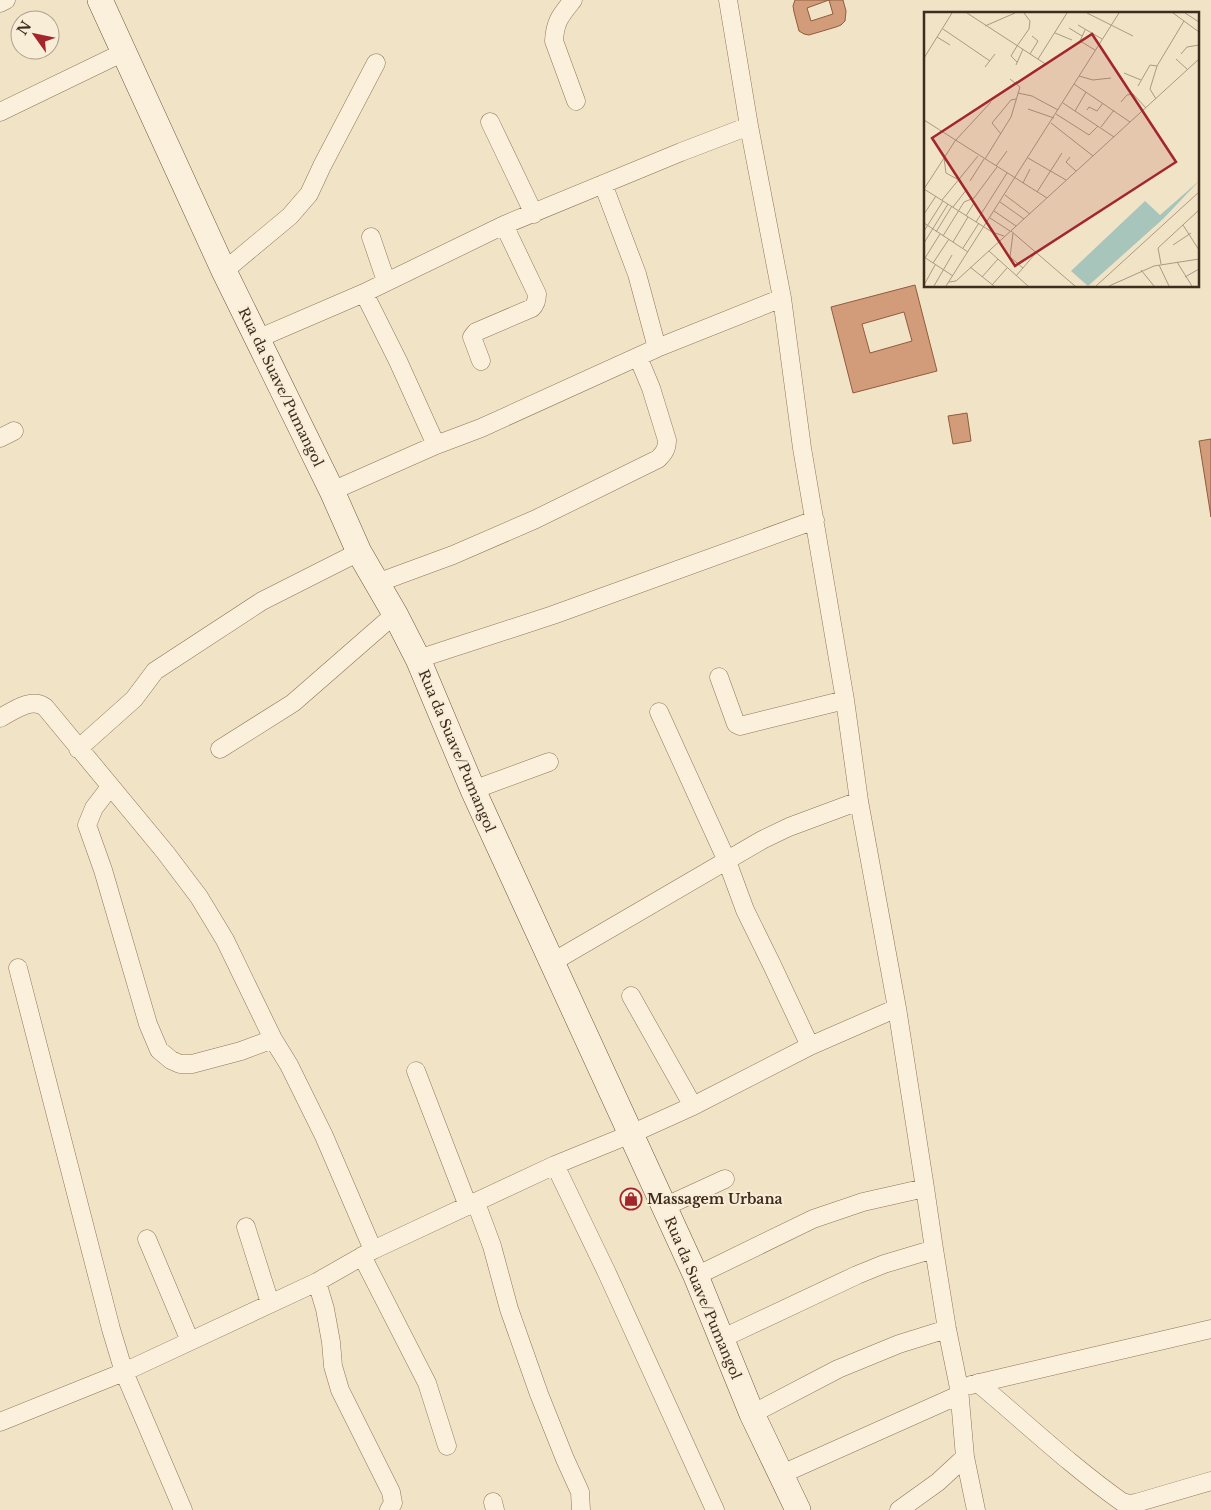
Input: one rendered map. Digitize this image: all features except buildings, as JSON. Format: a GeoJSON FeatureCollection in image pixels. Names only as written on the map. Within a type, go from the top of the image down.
{"type":"FeatureCollection","features":[{"type":"Feature","properties":{"kind":"street"},"geometry":{"type":"LineString","coordinates":[[0,3],[6,0]]}},
{"type":"Feature","properties":{"kind":"street","name":"Rua da Suave/Pumangol"},"geometry":{"type":"LineString","coordinates":[[100,0],[224,271],[332,490],[359,552],[396,614],[418,659],[473,790],[696,1276],[752,1414],[798,1510]]}},
{"type":"Feature","properties":{"kind":"street"},"geometry":{"type":"LineString","coordinates":[[573,0],[558,20],[554,31],[554,41],[576,101]]}},
{"type":"Feature","properties":{"kind":"street"},"geometry":{"type":"LineString","coordinates":[[728,0],[749,126],[782,298],[802,448],[845,700],[859,801],[926,1188],[934,1249],[959,1391],[965,1457],[976,1510]]}},
{"type":"Feature","properties":{"kind":"street"},"geometry":{"type":"LineString","coordinates":[[0,112],[124,52]]}},
{"type":"Feature","properties":{"kind":"street"},"geometry":{"type":"LineString","coordinates":[[224,271],[290,216],[309,194],[376,63]]}},
{"type":"Feature","properties":{"kind":"street"},"geometry":{"type":"LineString","coordinates":[[490,122],[534,214]]}},
{"type":"Feature","properties":{"kind":"street"},"geometry":{"type":"LineString","coordinates":[[257,338],[364,293],[504,224],[534,214],[603,184],[749,126]]}},
{"type":"Feature","properties":{"kind":"street"},"geometry":{"type":"LineString","coordinates":[[603,184],[637,274],[657,348]]}},
{"type":"Feature","properties":{"kind":"street"},"geometry":{"type":"LineString","coordinates":[[481,361],[472,337],[473,334],[532,308],[537,299],[537,294],[504,224]]}},
{"type":"Feature","properties":{"kind":"street"},"geometry":{"type":"LineString","coordinates":[[371,237],[386,281]]}},
{"type":"Feature","properties":{"kind":"street"},"geometry":{"type":"LineString","coordinates":[[364,293],[398,361],[436,445]]}},
{"type":"Feature","properties":{"kind":"street"},"geometry":{"type":"LineString","coordinates":[[332,490],[436,445],[481,428],[657,348],[782,298]]}},
{"type":"Feature","properties":{"kind":"street"},"geometry":{"type":"LineString","coordinates":[[377,584],[536,520],[658,459],[665,453],[667,440],[651,388],[638,357]]}},
{"type":"Feature","properties":{"kind":"street"},"geometry":{"type":"LineString","coordinates":[[418,659],[553,615],[815,520]]}},
{"type":"Feature","properties":{"kind":"street"},"geometry":{"type":"LineString","coordinates":[[78,749],[134,698],[155,671],[262,601],[359,552]]}},
{"type":"Feature","properties":{"kind":"street"},"geometry":{"type":"LineString","coordinates":[[220,749],[292,703],[396,614]]}},
{"type":"Feature","properties":{"kind":"street"},"geometry":{"type":"LineString","coordinates":[[719,677],[736,724],[740,726],[845,700]]}},
{"type":"Feature","properties":{"kind":"street"},"geometry":{"type":"LineString","coordinates":[[0,718],[26,704],[35,703],[42,705],[165,852],[199,897],[225,940],[273,1039],[289,1066],[324,1136],[368,1253],[428,1383],[447,1446]]}},
{"type":"Feature","properties":{"kind":"street"},"geometry":{"type":"LineString","coordinates":[[659,712],[726,861],[745,910],[810,1046]]}},
{"type":"Feature","properties":{"kind":"street"},"geometry":{"type":"LineString","coordinates":[[473,790],[549,762]]}},
{"type":"Feature","properties":{"kind":"street"},"geometry":{"type":"LineString","coordinates":[[110,787],[94,808],[87,825],[106,878],[148,1024],[159,1050],[171,1060],[180,1064],[192,1064],[241,1052],[273,1039]]}},
{"type":"Feature","properties":{"kind":"street"},"geometry":{"type":"LineString","coordinates":[[551,963],[726,861],[789,827],[859,801]]}},
{"type":"Feature","properties":{"kind":"street"},"geometry":{"type":"LineString","coordinates":[[18,968],[111,1329],[124,1372],[183,1510]]}},
{"type":"Feature","properties":{"kind":"street"},"geometry":{"type":"LineString","coordinates":[[631,996],[693,1106]]}},
{"type":"Feature","properties":{"kind":"street"},"geometry":{"type":"LineString","coordinates":[[0,1422],[124,1372],[317,1282],[368,1253],[555,1165],[693,1106],[810,1046],[896,1008]]}},
{"type":"Feature","properties":{"kind":"street"},"geometry":{"type":"LineString","coordinates":[[416,1071],[472,1204],[492,1246],[509,1309],[535,1384],[580,1492],[581,1510]]}},
{"type":"Feature","properties":{"kind":"street"},"geometry":{"type":"LineString","coordinates":[[555,1165],[716,1510]]}},
{"type":"Feature","properties":{"kind":"street"},"geometry":{"type":"LineString","coordinates":[[664,1207],[725,1179]]}},
{"type":"Feature","properties":{"kind":"street"},"geometry":{"type":"LineString","coordinates":[[696,1276],[813,1219],[863,1202],[926,1188]]}},
{"type":"Feature","properties":{"kind":"street"},"geometry":{"type":"LineString","coordinates":[[246,1227],[270,1303]]}},
{"type":"Feature","properties":{"kind":"street"},"geometry":{"type":"LineString","coordinates":[[147,1239],[190,1341]]}},
{"type":"Feature","properties":{"kind":"street"},"geometry":{"type":"LineString","coordinates":[[721,1339],[760,1322],[791,1305],[884,1264],[934,1249]]}},
{"type":"Feature","properties":{"kind":"street"},"geometry":{"type":"LineString","coordinates":[[317,1282],[325,1309],[333,1366],[340,1390],[391,1492],[393,1503],[389,1510]]}},
{"type":"Feature","properties":{"kind":"street"},"geometry":{"type":"LineString","coordinates":[[752,1414],[838,1369],[899,1344],[947,1328]]}},
{"type":"Feature","properties":{"kind":"street"},"geometry":{"type":"LineString","coordinates":[[782,1474],[978,1383],[1211,1329]]}},
{"type":"Feature","properties":{"kind":"street"},"geometry":{"type":"LineString","coordinates":[[978,1383],[1064,1458],[1122,1502],[1128,1504],[1136,1503],[1211,1481]]}},
{"type":"Feature","properties":{"kind":"street"},"geometry":{"type":"LineString","coordinates":[[899,1510],[938,1482],[965,1457]]}},
{"type":"Feature","properties":{"kind":"place","name":"Massagem Urbana"},"geometry":{"type":"Point","coordinates":[631,1199]}}]}
